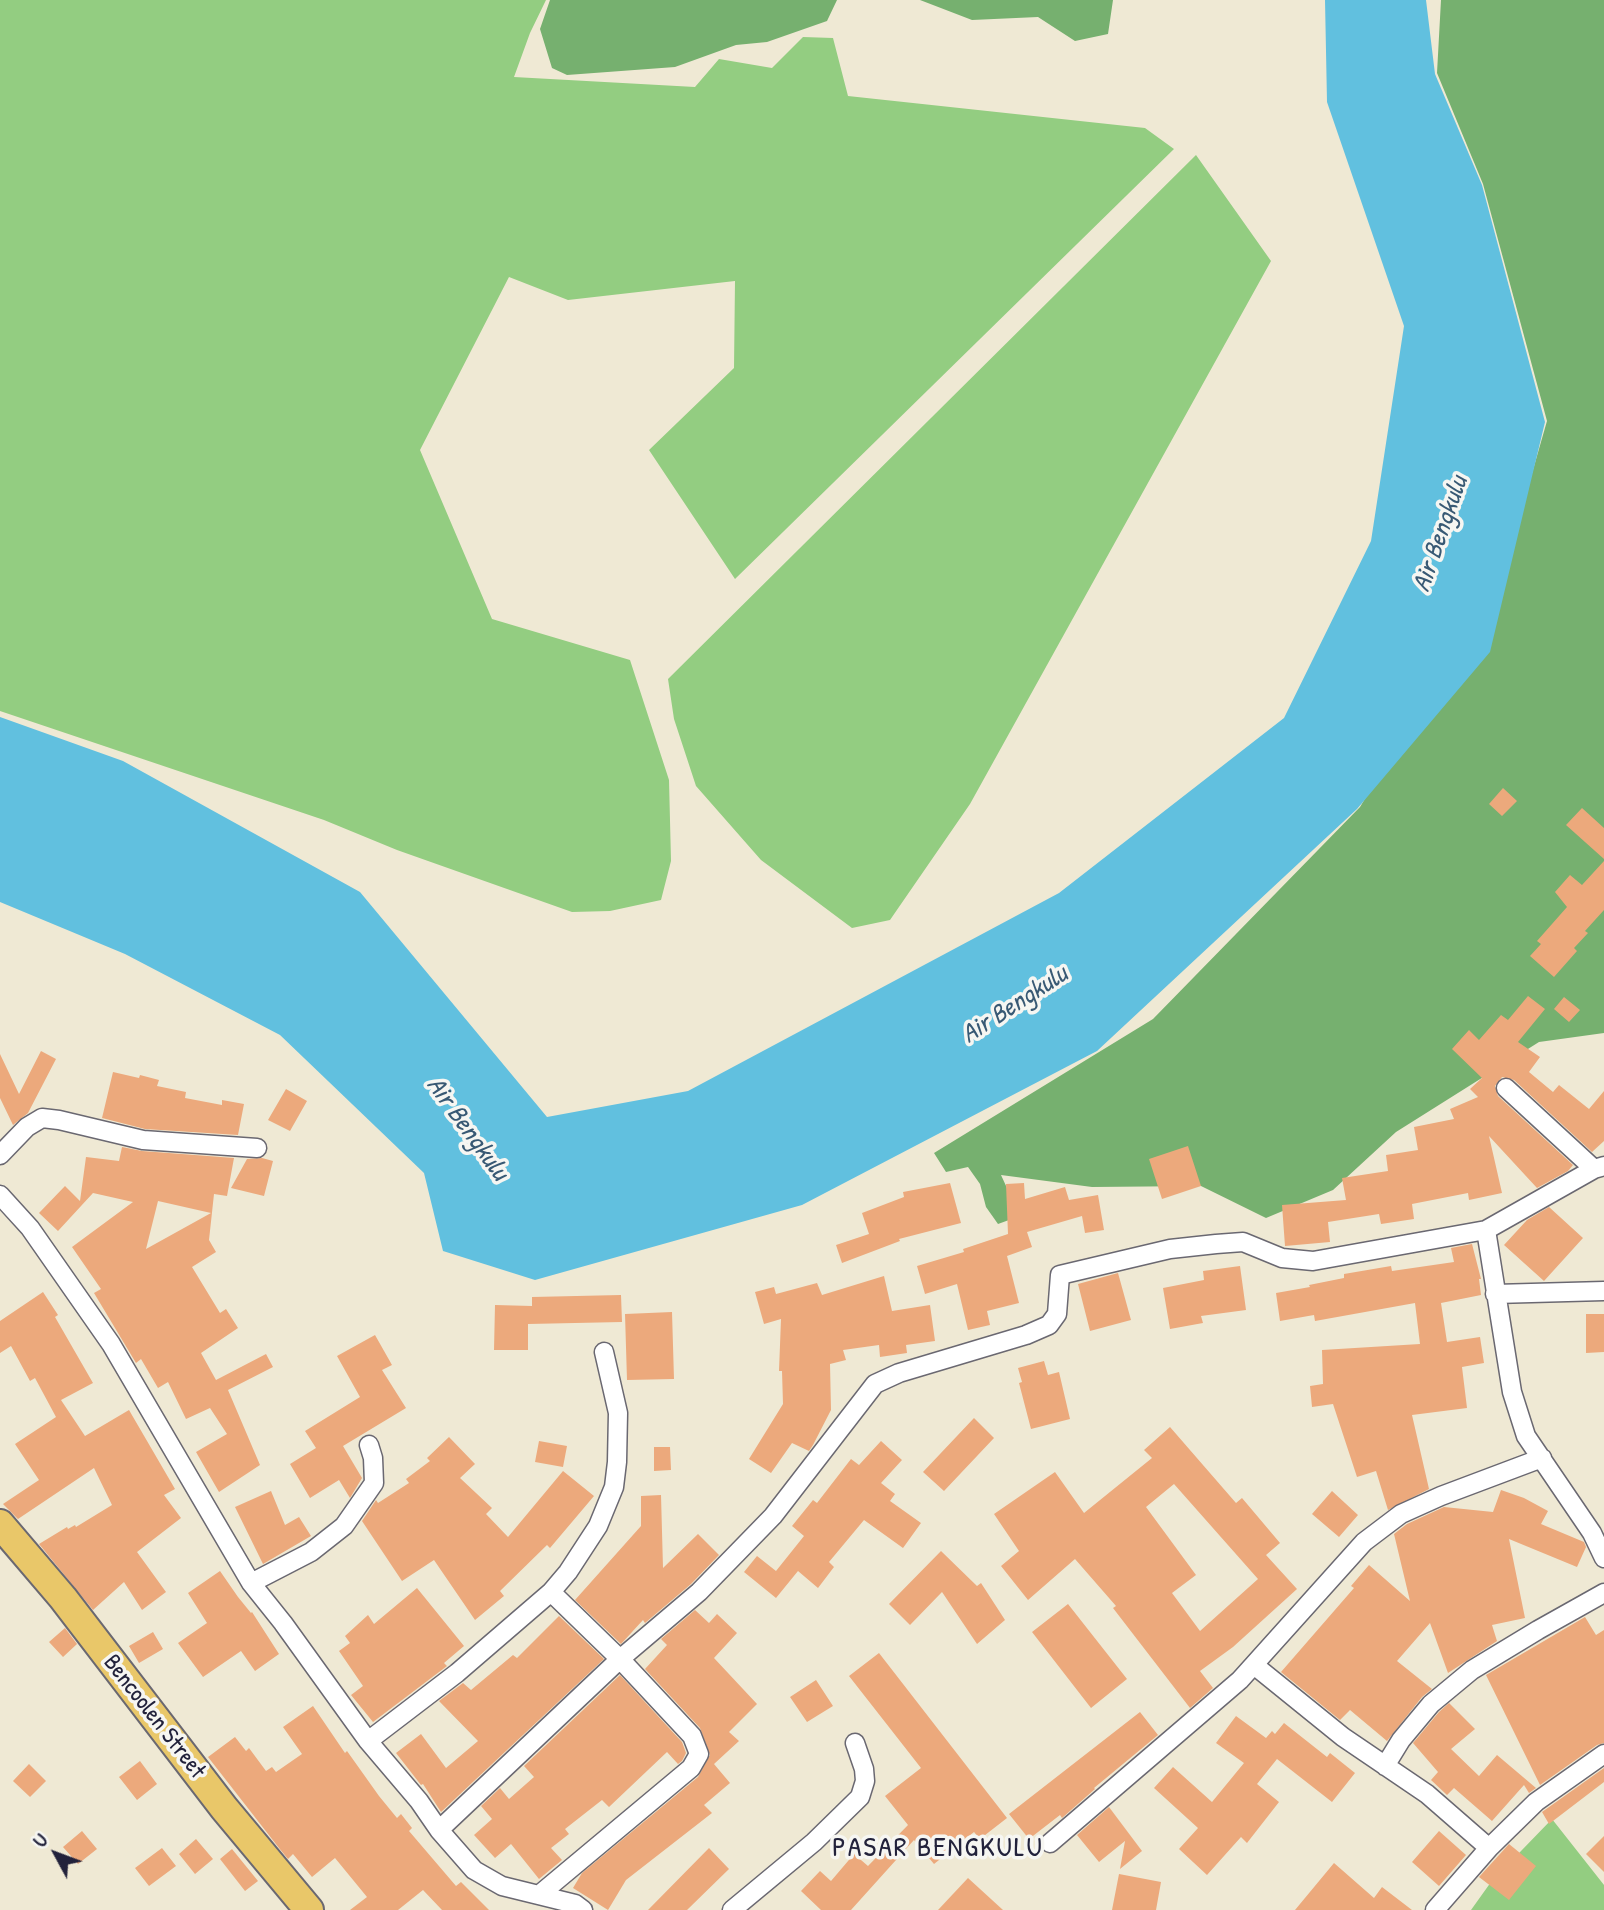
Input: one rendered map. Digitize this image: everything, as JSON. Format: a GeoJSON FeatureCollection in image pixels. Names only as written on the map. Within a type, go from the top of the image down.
{"type":"FeatureCollection","features":[{"type":"Feature","properties":{"kind":"main road","name":"Bencoolen Street"},"geometry":{"type":"LineString","coordinates":[[0,1524],[63,1598],[224,1808],[309,1910]]}},
{"type":"Feature","properties":{"kind":"street"},"geometry":{"type":"LineString","coordinates":[[439,1830],[620,1659],[699,1592],[773,1516],[875,1384],[899,1373],[1027,1335],[1049,1325],[1057,1314],[1060,1275],[1170,1249],[1216,1244],[1243,1242],[1282,1258],[1313,1261],[1486,1230],[1599,1167],[1506,1087]]}},
{"type":"Feature","properties":{"kind":"street"},"geometry":{"type":"LineString","coordinates":[[0,1155],[27,1127],[42,1118],[143,1140],[257,1148]]}},
{"type":"Feature","properties":{"kind":"street"},"geometry":{"type":"LineString","coordinates":[[0,1195],[30,1228],[111,1344],[251,1583],[368,1741],[439,1830],[474,1870],[502,1886],[575,1905],[583,1910]]}},
{"type":"Feature","properties":{"kind":"street"},"geometry":{"type":"LineString","coordinates":[[1486,1230],[1512,1392],[1527,1436],[1592,1534],[1604,1558]]}},
{"type":"Feature","properties":{"kind":"street"},"geometry":{"type":"LineString","coordinates":[[1495,1293],[1604,1291]]}},
{"type":"Feature","properties":{"kind":"street"},"geometry":{"type":"LineString","coordinates":[[368,1741],[457,1672],[551,1592],[568,1572],[598,1526],[614,1487],[618,1413],[604,1352]]}},
{"type":"Feature","properties":{"kind":"street"},"geometry":{"type":"LineString","coordinates":[[251,1583],[311,1552],[344,1526],[374,1483],[373,1458],[369,1445]]}},
{"type":"Feature","properties":{"kind":"street"},"geometry":{"type":"LineString","coordinates":[[1050,1843],[1191,1724],[1254,1665],[1364,1542],[1401,1514],[1542,1458]]}},
{"type":"Feature","properties":{"kind":"street"},"geometry":{"type":"LineString","coordinates":[[539,1895],[691,1768],[699,1751],[692,1736],[620,1659],[551,1592]]}},
{"type":"Feature","properties":{"kind":"street"},"geometry":{"type":"LineString","coordinates":[[1385,1766],[1401,1740],[1431,1704],[1472,1671],[1538,1630],[1604,1594]]}},
{"type":"Feature","properties":{"kind":"street"},"geometry":{"type":"LineString","coordinates":[[1254,1665],[1343,1737],[1427,1794],[1489,1847]]}},
{"type":"Feature","properties":{"kind":"street"},"geometry":{"type":"LineString","coordinates":[[732,1910],[814,1842],[860,1797],[864,1769],[855,1743]]}},
{"type":"Feature","properties":{"kind":"street"},"geometry":{"type":"LineString","coordinates":[[1435,1910],[1489,1847],[1536,1802],[1604,1754]]}},
{"type":"Feature","properties":{"kind":"green space"},"geometry":{"type":"Polygon","coordinates":[[[0,0],[546,0],[530,33],[514,77],[695,87],[719,59],[772,68],[803,37],[833,38],[848,96],[1145,128],[1174,149],[735,579],[649,450],[734,368],[735,281],[568,300],[509,277],[420,450],[492,619],[630,660],[669,780],[671,861],[661,900],[610,911],[572,912],[397,850],[324,820],[0,711],[0,0]]]}},
{"type":"Feature","properties":{"kind":"green space"},"geometry":{"type":"Polygon","coordinates":[[[550,0],[837,0],[827,21],[767,42],[736,45],[675,67],[567,75],[552,68],[540,29],[550,0]]]}},
{"type":"Feature","properties":{"kind":"green space"},"geometry":{"type":"Polygon","coordinates":[[[920,0],[1113,0],[1108,34],[1075,41],[1038,17],[972,20],[920,0]]]}},
{"type":"Feature","properties":{"kind":"green space"},"geometry":{"type":"Polygon","coordinates":[[[1441,0],[1604,0],[1604,1033],[1539,1042],[1396,1132],[1333,1190],[1266,1218],[1201,1186],[1092,1187],[1001,1175],[1012,1199],[1009,1220],[998,1224],[986,1207],[980,1184],[968,1167],[946,1172],[934,1153],[1153,1019],[1360,807],[1506,564],[1547,421],[1483,184],[1437,73],[1441,0]]]}},
{"type":"Feature","properties":{"kind":"green space"},"geometry":{"type":"Polygon","coordinates":[[[1196,155],[1271,261],[970,804],[890,920],[852,928],[761,860],[696,786],[674,719],[668,679],[1196,155]]]}},
{"type":"Feature","properties":{"kind":"green space"},"geometry":{"type":"Polygon","coordinates":[[[1552,1819],[1604,1885],[1604,1910],[1471,1910],[1491,1882],[1552,1819]]]}},
{"type":"Feature","properties":{"kind":"water","name":"Air Bengkulu"},"geometry":{"type":"Polygon","coordinates":[[[1325,0],[1426,0],[1435,74],[1482,185],[1545,422],[1490,652],[1357,809],[1097,1051],[802,1205],[535,1280],[443,1251],[424,1173],[280,1035],[125,954],[0,902],[0,717],[123,761],[360,892],[547,1117],[688,1091],[1059,893],[1284,718],[1371,541],[1404,326],[1327,102],[1325,0]]]}},
{"type":"Feature","properties":{"kind":"building"},"geometry":{"type":"Polygon","coordinates":[[[1503,788],[1517,801],[1502,816],[1489,804],[1503,788]]]}},
{"type":"Feature","properties":{"kind":"building"},"geometry":{"type":"Polygon","coordinates":[[[1582,808],[1604,828],[1604,859],[1566,825],[1582,808]]]}},
{"type":"Feature","properties":{"kind":"building"},"geometry":{"type":"Polygon","coordinates":[[[1604,861],[1604,910],[1585,931],[1588,933],[1574,948],[1577,951],[1554,977],[1530,956],[1541,944],[1537,941],[1567,907],[1555,892],[1570,875],[1582,885],[1604,861]]]}},
{"type":"Feature","properties":{"kind":"building"},"geometry":{"type":"Polygon","coordinates":[[[1528,996],[1545,1009],[1518,1042],[1540,1057],[1529,1072],[1553,1092],[1559,1085],[1589,1109],[1604,1091],[1604,1141],[1592,1152],[1514,1080],[1502,1077],[1495,1086],[1498,1096],[1573,1165],[1568,1171],[1537,1188],[1489,1136],[1502,1193],[1469,1200],[1468,1193],[1412,1204],[1414,1219],[1381,1224],[1379,1214],[1328,1222],[1330,1242],[1285,1246],[1282,1205],[1346,1200],[1342,1178],[1388,1171],[1386,1155],[1418,1150],[1414,1127],[1454,1119],[1450,1109],[1478,1097],[1470,1089],[1482,1078],[1452,1049],[1469,1030],[1479,1040],[1501,1015],[1508,1020],[1528,996]]]}},
{"type":"Feature","properties":{"kind":"building"},"geometry":{"type":"Polygon","coordinates":[[[1564,997],[1580,1010],[1569,1022],[1554,1009],[1564,997]]]}},
{"type":"Feature","properties":{"kind":"building"},"geometry":{"type":"Polygon","coordinates":[[[41,1051],[56,1059],[28,1113],[13,1125],[0,1098],[0,1054],[19,1094],[41,1051]]]}},
{"type":"Feature","properties":{"kind":"building"},"geometry":{"type":"Polygon","coordinates":[[[113,1072],[159,1080],[157,1086],[186,1092],[185,1098],[222,1105],[222,1100],[244,1104],[238,1135],[145,1129],[102,1118],[113,1072]]]}},
{"type":"Feature","properties":{"kind":"building"},"geometry":{"type":"Polygon","coordinates":[[[286,1089],[307,1101],[290,1131],[268,1120],[286,1089]]]}},
{"type":"Feature","properties":{"kind":"building"},"geometry":{"type":"Polygon","coordinates":[[[1188,1146],[1201,1186],[1162,1199],[1149,1159],[1188,1146]]]}},
{"type":"Feature","properties":{"kind":"building"},"geometry":{"type":"Polygon","coordinates":[[[122,1147],[234,1158],[227,1196],[214,1194],[209,1240],[216,1252],[192,1267],[220,1313],[226,1309],[238,1328],[201,1353],[216,1380],[266,1354],[273,1367],[228,1390],[260,1465],[219,1492],[196,1452],[227,1434],[210,1408],[186,1419],[168,1382],[158,1388],[141,1359],[136,1363],[94,1293],[101,1289],[72,1247],[133,1202],[93,1193],[58,1231],[39,1213],[65,1186],[80,1201],[86,1157],[119,1161],[122,1147]],[[158,1201],[146,1249],[211,1213],[158,1201]]]}},
{"type":"Feature","properties":{"kind":"building"},"geometry":{"type":"Polygon","coordinates":[[[262,1158],[273,1161],[264,1196],[231,1188],[247,1159],[262,1158]]]}},
{"type":"Feature","properties":{"kind":"building"},"geometry":{"type":"Polygon","coordinates":[[[950,1183],[961,1223],[899,1239],[900,1241],[842,1263],[836,1245],[869,1234],[862,1213],[904,1197],[903,1192],[950,1183]]]}},
{"type":"Feature","properties":{"kind":"building"},"geometry":{"type":"Polygon","coordinates":[[[1024,1183],[1025,1199],[1065,1187],[1069,1200],[1098,1195],[1104,1230],[1085,1233],[1082,1216],[1027,1232],[1032,1247],[1007,1256],[1019,1303],[987,1311],[990,1325],[968,1330],[957,1284],[925,1294],[917,1266],[964,1252],[963,1249],[1008,1234],[1006,1184],[1024,1183]]]}},
{"type":"Feature","properties":{"kind":"building"},"geometry":{"type":"Polygon","coordinates":[[[1549,1207],[1583,1238],[1544,1281],[1504,1245],[1527,1220],[1549,1207]]]}},
{"type":"Feature","properties":{"kind":"building"},"geometry":{"type":"Polygon","coordinates":[[[1472,1244],[1481,1279],[1481,1295],[1441,1303],[1447,1342],[1480,1337],[1484,1363],[1462,1367],[1467,1408],[1412,1415],[1429,1489],[1388,1510],[1376,1471],[1357,1477],[1333,1404],[1312,1407],[1310,1386],[1323,1384],[1322,1350],[1420,1344],[1415,1303],[1315,1321],[1314,1315],[1280,1321],[1276,1293],[1344,1278],[1344,1274],[1391,1266],[1392,1271],[1454,1262],[1451,1248],[1472,1244]]]}},
{"type":"Feature","properties":{"kind":"building"},"geometry":{"type":"Polygon","coordinates":[[[1240,1266],[1246,1310],[1201,1316],[1203,1323],[1170,1329],[1163,1288],[1204,1280],[1203,1271],[1240,1266]]]}},
{"type":"Feature","properties":{"kind":"building"},"geometry":{"type":"Polygon","coordinates":[[[1118,1273],[1131,1320],[1090,1331],[1078,1284],[1118,1273]]]}},
{"type":"Feature","properties":{"kind":"building"},"geometry":{"type":"Polygon","coordinates":[[[884,1276],[892,1311],[930,1305],[935,1341],[906,1345],[907,1353],[880,1357],[879,1345],[843,1350],[846,1360],[830,1364],[831,1410],[809,1451],[792,1443],[771,1473],[749,1459],[783,1404],[782,1371],[779,1371],[781,1319],[764,1324],[755,1292],[774,1287],[776,1294],[817,1283],[822,1295],[884,1276]]]}},
{"type":"Feature","properties":{"kind":"building"},"geometry":{"type":"Polygon","coordinates":[[[43,1292],[93,1383],[61,1400],[85,1436],[129,1410],[175,1489],[164,1495],[181,1518],[137,1552],[166,1592],[142,1610],[124,1582],[93,1610],[39,1544],[67,1527],[76,1527],[112,1505],[94,1468],[18,1519],[3,1504],[39,1480],[15,1444],[56,1417],[35,1378],[30,1381],[11,1346],[0,1353],[0,1321],[43,1292]]]}},
{"type":"Feature","properties":{"kind":"building"},"geometry":{"type":"Polygon","coordinates":[[[621,1295],[622,1322],[528,1324],[528,1350],[494,1350],[495,1305],[532,1306],[532,1297],[621,1295]]]}},
{"type":"Feature","properties":{"kind":"building"},"geometry":{"type":"Polygon","coordinates":[[[672,1312],[674,1379],[627,1380],[625,1314],[672,1312]]]}},
{"type":"Feature","properties":{"kind":"building"},"geometry":{"type":"Polygon","coordinates":[[[1586,1314],[1604,1314],[1604,1352],[1586,1353],[1586,1314]]]}},
{"type":"Feature","properties":{"kind":"building"},"geometry":{"type":"Polygon","coordinates":[[[375,1335],[392,1365],[382,1370],[406,1408],[343,1446],[362,1478],[350,1498],[339,1480],[310,1498],[290,1464],[316,1448],[305,1431],[360,1397],[337,1356],[375,1335]]]}},
{"type":"Feature","properties":{"kind":"building"},"geometry":{"type":"Polygon","coordinates":[[[1044,1361],[1048,1375],[1059,1372],[1070,1419],[1031,1429],[1019,1383],[1022,1382],[1018,1368],[1044,1361]]]}},
{"type":"Feature","properties":{"kind":"building"},"geometry":{"type":"Polygon","coordinates":[[[974,1418],[994,1438],[944,1491],[923,1472],[974,1418]]]}},
{"type":"Feature","properties":{"kind":"building"},"geometry":{"type":"Polygon","coordinates":[[[1170,1427],[1236,1503],[1242,1498],[1280,1543],[1266,1555],[1297,1589],[1233,1647],[1200,1671],[1213,1688],[1190,1708],[1113,1608],[1116,1606],[1075,1559],[1028,1600],[1001,1566],[1019,1551],[994,1514],[1055,1472],[1084,1513],[1152,1458],[1144,1450],[1170,1427]],[[1174,1484],[1146,1507],[1196,1575],[1172,1593],[1200,1631],[1258,1579],[1174,1484]]]}},
{"type":"Feature","properties":{"kind":"building"},"geometry":{"type":"Polygon","coordinates":[[[449,1437],[475,1464],[460,1478],[492,1508],[486,1514],[508,1537],[563,1471],[594,1496],[550,1548],[547,1545],[500,1591],[504,1596],[475,1620],[434,1560],[402,1581],[362,1521],[376,1500],[378,1503],[409,1483],[406,1479],[430,1461],[427,1458],[449,1437]]]}},
{"type":"Feature","properties":{"kind":"building"},"geometry":{"type":"Polygon","coordinates":[[[539,1441],[567,1446],[563,1467],[535,1462],[539,1441]]]}},
{"type":"Feature","properties":{"kind":"building"},"geometry":{"type":"Polygon","coordinates":[[[881,1441],[902,1460],[881,1483],[895,1494],[890,1501],[921,1523],[903,1548],[864,1520],[829,1562],[834,1567],[818,1588],[798,1571],[776,1598],[744,1572],[757,1556],[776,1571],[804,1536],[792,1526],[813,1500],[817,1503],[851,1459],[859,1465],[881,1441]]]}},
{"type":"Feature","properties":{"kind":"building"},"geometry":{"type":"Polygon","coordinates":[[[654,1447],[670,1447],[671,1470],[654,1471],[654,1447]]]}},
{"type":"Feature","properties":{"kind":"building"},"geometry":{"type":"Polygon","coordinates":[[[1501,1490],[1548,1511],[1541,1524],[1584,1542],[1586,1547],[1577,1567],[1509,1539],[1525,1618],[1492,1625],[1497,1641],[1448,1673],[1430,1623],[1397,1661],[1432,1689],[1422,1697],[1387,1741],[1350,1710],[1340,1720],[1281,1672],[1354,1588],[1351,1586],[1369,1565],[1410,1601],[1394,1534],[1407,1524],[1444,1507],[1493,1512],[1501,1490]]]}},
{"type":"Feature","properties":{"kind":"building"},"geometry":{"type":"Polygon","coordinates":[[[271,1491],[285,1525],[299,1517],[311,1536],[263,1564],[235,1507],[271,1491]]]}},
{"type":"Feature","properties":{"kind":"building"},"geometry":{"type":"Polygon","coordinates":[[[1332,1491],[1358,1515],[1339,1537],[1312,1514],[1332,1491]]]}},
{"type":"Feature","properties":{"kind":"building"},"geometry":{"type":"Polygon","coordinates":[[[661,1495],[663,1568],[698,1534],[719,1555],[691,1584],[645,1623],[643,1620],[621,1644],[575,1600],[641,1526],[641,1496],[661,1495]]]}},
{"type":"Feature","properties":{"kind":"building"},"geometry":{"type":"Polygon","coordinates":[[[941,1551],[977,1586],[981,1583],[1005,1620],[977,1644],[942,1592],[910,1625],[889,1604],[941,1551]]]}},
{"type":"Feature","properties":{"kind":"building"},"geometry":{"type":"Polygon","coordinates":[[[220,1571],[252,1612],[279,1654],[255,1671],[241,1651],[203,1677],[178,1643],[207,1623],[188,1593],[220,1571]]]}},
{"type":"Feature","properties":{"kind":"building"},"geometry":{"type":"Polygon","coordinates":[[[417,1588],[464,1646],[444,1663],[447,1666],[373,1722],[351,1695],[363,1686],[339,1651],[350,1643],[345,1636],[368,1615],[374,1624],[417,1588]]]}},
{"type":"Feature","properties":{"kind":"building"},"geometry":{"type":"Polygon","coordinates":[[[1068,1604],[1127,1679],[1091,1708],[1032,1632],[1068,1604]]]}},
{"type":"Feature","properties":{"kind":"building"},"geometry":{"type":"Polygon","coordinates":[[[695,1610],[709,1623],[717,1614],[737,1633],[714,1658],[757,1704],[729,1732],[739,1741],[714,1764],[730,1783],[704,1805],[712,1813],[626,1880],[608,1910],[573,1888],[582,1873],[698,1777],[710,1755],[700,1728],[645,1669],[667,1645],[661,1639],[695,1610]]]}},
{"type":"Feature","properties":{"kind":"building"},"geometry":{"type":"Polygon","coordinates":[[[559,1616],[604,1659],[441,1812],[423,1784],[421,1785],[396,1753],[421,1734],[446,1768],[478,1741],[439,1701],[463,1683],[471,1690],[513,1655],[517,1658],[559,1616]]]}},
{"type":"Feature","properties":{"kind":"building"},"geometry":{"type":"Polygon","coordinates":[[[1585,1617],[1596,1635],[1604,1630],[1604,1743],[1597,1745],[1540,1785],[1486,1675],[1585,1617]]]}},
{"type":"Feature","properties":{"kind":"building"},"geometry":{"type":"Polygon","coordinates":[[[65,1628],[77,1644],[63,1657],[49,1642],[65,1628]]]}},
{"type":"Feature","properties":{"kind":"building"},"geometry":{"type":"Polygon","coordinates":[[[153,1632],[163,1649],[139,1663],[129,1646],[153,1632]]]}},
{"type":"Feature","properties":{"kind":"building"},"geometry":{"type":"Polygon","coordinates":[[[879,1653],[1007,1818],[980,1839],[974,1832],[934,1864],[914,1840],[851,1910],[821,1910],[801,1891],[820,1871],[831,1881],[854,1854],[868,1866],[908,1825],[885,1796],[921,1768],[849,1676],[879,1653]]]}},
{"type":"Feature","properties":{"kind":"building"},"geometry":{"type":"Polygon","coordinates":[[[620,1675],[682,1742],[686,1753],[682,1761],[678,1764],[667,1752],[609,1807],[602,1800],[565,1829],[569,1834],[551,1848],[562,1860],[539,1879],[511,1844],[495,1858],[474,1835],[492,1819],[481,1806],[500,1788],[509,1799],[534,1777],[524,1766],[620,1675]]]}},
{"type":"Feature","properties":{"kind":"building"},"geometry":{"type":"Polygon","coordinates":[[[816,1680],[833,1706],[807,1722],[790,1697],[816,1680]]]}},
{"type":"Feature","properties":{"kind":"building"},"geometry":{"type":"Polygon","coordinates":[[[1449,1703],[1475,1729],[1451,1749],[1479,1776],[1497,1755],[1536,1788],[1529,1793],[1524,1785],[1492,1821],[1454,1788],[1447,1795],[1431,1780],[1438,1772],[1413,1743],[1449,1703]]]}},
{"type":"Feature","properties":{"kind":"building"},"geometry":{"type":"Polygon","coordinates":[[[313,1706],[345,1753],[347,1751],[397,1818],[401,1814],[412,1828],[409,1831],[456,1886],[461,1882],[489,1910],[442,1910],[423,1890],[398,1910],[350,1910],[367,1897],[335,1858],[312,1877],[293,1854],[288,1859],[208,1757],[235,1737],[246,1751],[249,1748],[266,1771],[272,1767],[276,1772],[302,1754],[283,1727],[313,1706]]]}},
{"type":"Feature","properties":{"kind":"building"},"geometry":{"type":"Polygon","coordinates":[[[1140,1712],[1158,1735],[1062,1818],[1060,1815],[1029,1839],[1009,1814],[1140,1712]]]}},
{"type":"Feature","properties":{"kind":"building"},"geometry":{"type":"Polygon","coordinates":[[[1236,1716],[1266,1738],[1272,1731],[1275,1734],[1284,1723],[1327,1757],[1330,1753],[1355,1773],[1332,1802],[1277,1759],[1257,1784],[1279,1802],[1247,1843],[1241,1837],[1207,1875],[1179,1849],[1198,1828],[1154,1788],[1173,1767],[1212,1802],[1244,1763],[1216,1743],[1236,1716]]]}},
{"type":"Feature","properties":{"kind":"building"},"geometry":{"type":"Polygon","coordinates":[[[140,1761],[157,1784],[137,1800],[119,1777],[140,1761]]]}},
{"type":"Feature","properties":{"kind":"building"},"geometry":{"type":"Polygon","coordinates":[[[29,1764],[46,1781],[30,1797],[13,1781],[29,1764]]]}},
{"type":"Feature","properties":{"kind":"building"},"geometry":{"type":"Polygon","coordinates":[[[1604,1768],[1604,1782],[1549,1824],[1542,1812],[1604,1768]]]}},
{"type":"Feature","properties":{"kind":"building"},"geometry":{"type":"Polygon","coordinates":[[[1109,1807],[1142,1851],[1120,1869],[1125,1841],[1099,1862],[1077,1835],[1109,1807]]]}},
{"type":"Feature","properties":{"kind":"building"},"geometry":{"type":"Polygon","coordinates":[[[82,1831],[97,1849],[78,1864],[63,1847],[82,1831]]]}},
{"type":"Feature","properties":{"kind":"building"},"geometry":{"type":"Polygon","coordinates":[[[1439,1831],[1466,1855],[1439,1886],[1412,1862],[1439,1831]]]}},
{"type":"Feature","properties":{"kind":"building"},"geometry":{"type":"Polygon","coordinates":[[[1604,1836],[1604,1872],[1586,1854],[1604,1836]]]}},
{"type":"Feature","properties":{"kind":"building"},"geometry":{"type":"Polygon","coordinates":[[[196,1839],[213,1859],[195,1874],[179,1854],[196,1839]]]}},
{"type":"Feature","properties":{"kind":"building"},"geometry":{"type":"Polygon","coordinates":[[[1509,1844],[1536,1866],[1509,1900],[1479,1877],[1509,1844]]]}},
{"type":"Feature","properties":{"kind":"building"},"geometry":{"type":"Polygon","coordinates":[[[162,1848],[176,1866],[149,1886],[135,1868],[162,1848]]]}},
{"type":"Feature","properties":{"kind":"building"},"geometry":{"type":"Polygon","coordinates":[[[709,1848],[729,1869],[687,1910],[648,1910],[709,1848]]]}},
{"type":"Feature","properties":{"kind":"building"},"geometry":{"type":"Polygon","coordinates":[[[232,1849],[258,1881],[245,1891],[220,1859],[232,1849]]]}},
{"type":"Feature","properties":{"kind":"building"},"geometry":{"type":"Polygon","coordinates":[[[1334,1863],[1374,1898],[1382,1887],[1412,1910],[1295,1910],[1334,1863]]]}},
{"type":"Feature","properties":{"kind":"building"},"geometry":{"type":"Polygon","coordinates":[[[1119,1874],[1161,1882],[1156,1910],[1112,1910],[1119,1874]]]}},
{"type":"Feature","properties":{"kind":"building"},"geometry":{"type":"Polygon","coordinates":[[[968,1878],[1003,1910],[938,1910],[968,1878]]]}},
{"type":"Feature","properties":{"kind":"district","name":"PASAR BENGKULU"},"geometry":{"type":"Point","coordinates":[938,1849]}}]}
